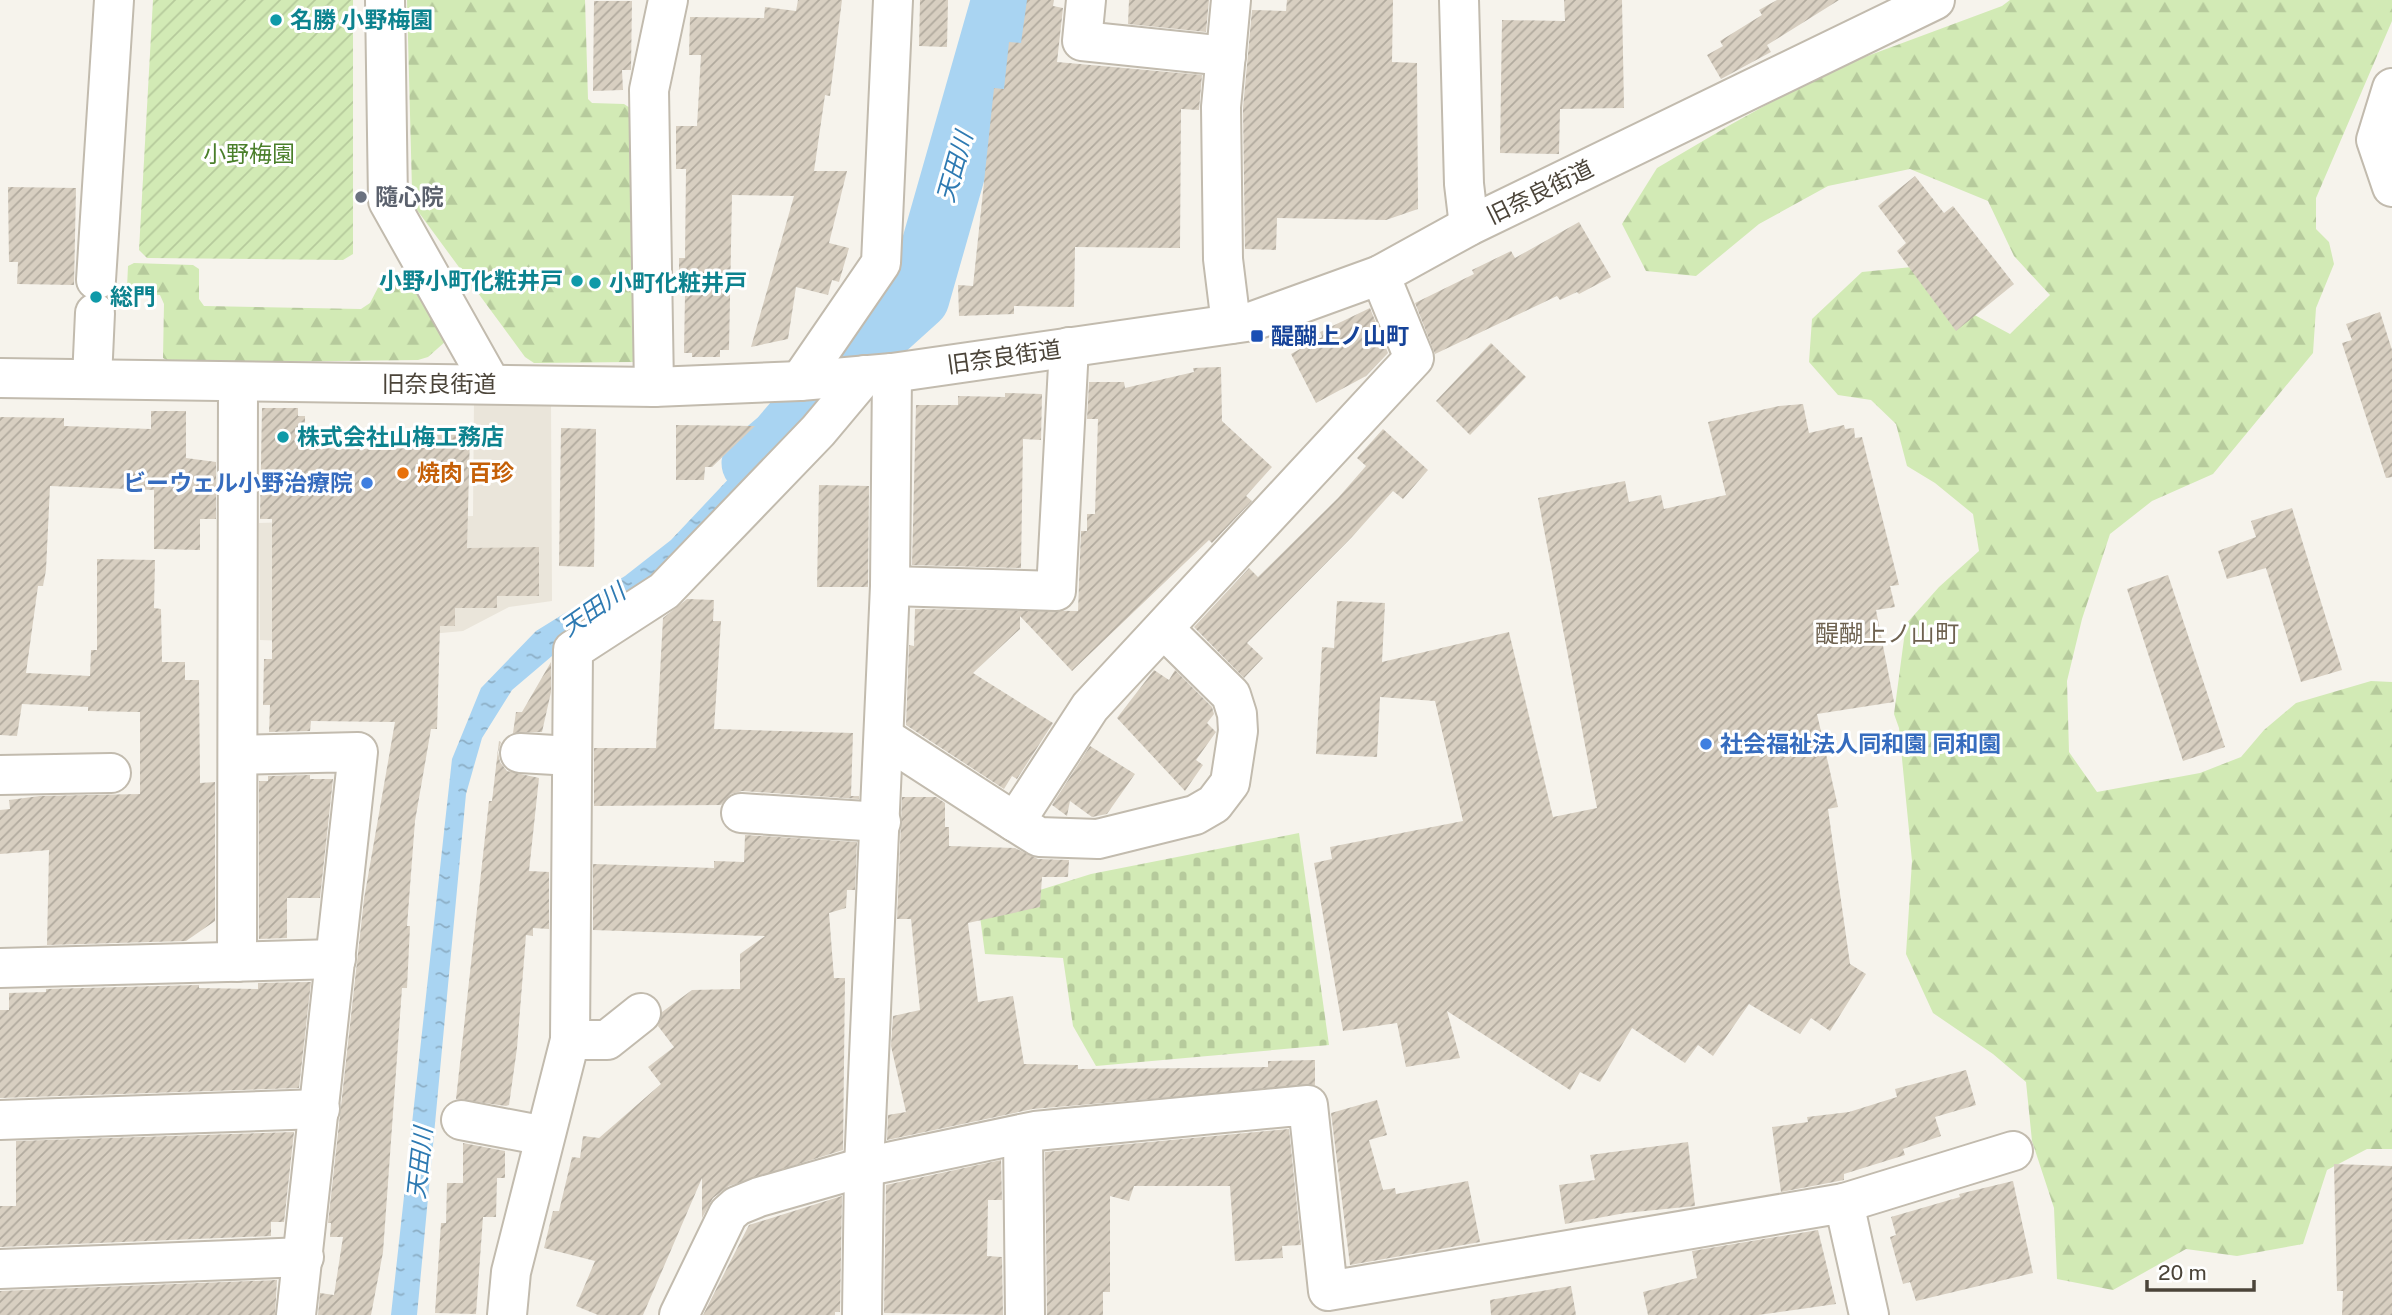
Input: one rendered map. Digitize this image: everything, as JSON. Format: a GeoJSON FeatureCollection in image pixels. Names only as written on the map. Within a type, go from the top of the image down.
{"type":"FeatureCollection","features":[{"type":"Feature","properties":{"kind":"street"},"geometry":{"type":"LineString","coordinates":[[92,379],[114,0]]}},
{"type":"Feature","properties":{"kind":"street"},"geometry":{"type":"LineString","coordinates":[[385,0],[388,201],[491,384]]}},
{"type":"Feature","properties":{"kind":"street"},"geometry":{"type":"LineString","coordinates":[[654,387],[649,90],[668,0]]}},
{"type":"Feature","properties":{"kind":"street"},"geometry":{"type":"LineString","coordinates":[[800,381],[881,263],[893,0]]}},
{"type":"Feature","properties":{"kind":"street"},"geometry":{"type":"LineString","coordinates":[[1086,0],[1082,41],[1226,56]]}},
{"type":"Feature","properties":{"kind":"street"},"geometry":{"type":"LineString","coordinates":[[1231,0],[1221,107],[1223,259],[1231,324]]}},
{"type":"Feature","properties":{"kind":"street"},"geometry":{"type":"LineString","coordinates":[[1459,0],[1464,184],[1469,226]]}},
{"type":"Feature","properties":{"kind":"street","name":"旧奈良街道"},"geometry":{"type":"LineString","coordinates":[[0,378],[654,387],[800,381],[871,375],[1253,321],[1380,275],[1469,226],[1935,0]]}},
{"type":"Feature","properties":{"kind":"street"},"geometry":{"type":"LineString","coordinates":[[2392,88],[2376,140],[2392,187]]}},
{"type":"Feature","properties":{"kind":"street"},"geometry":{"type":"LineString","coordinates":[[1015,822],[1090,707],[1415,358],[1380,275]]}},
{"type":"Feature","properties":{"kind":"street"},"geometry":{"type":"LineString","coordinates":[[890,586],[1056,591],[1069,347]]}},
{"type":"Feature","properties":{"kind":"street"},"geometry":{"type":"LineString","coordinates":[[862,1315],[864,1167],[890,586],[871,375]]}},
{"type":"Feature","properties":{"kind":"street"},"geometry":{"type":"LineString","coordinates":[[507,1315],[511,1272],[570,1040],[573,650],[664,591],[871,375]]}},
{"type":"Feature","properties":{"kind":"street"},"geometry":{"type":"LineString","coordinates":[[237,962],[238,383]]}},
{"type":"Feature","properties":{"kind":"street"},"geometry":{"type":"LineString","coordinates":[[885,738],[1039,837],[1098,839],[1195,815],[1214,804],[1230,783],[1236,759],[1237,714],[1231,695],[1164,629]]}},
{"type":"Feature","properties":{"kind":"street"},"geometry":{"type":"LineString","coordinates":[[238,755],[358,752],[296,1315]]}},
{"type":"Feature","properties":{"kind":"street"},"geometry":{"type":"LineString","coordinates":[[520,753],[572,756]]}},
{"type":"Feature","properties":{"kind":"street"},"geometry":{"type":"LineString","coordinates":[[0,775],[111,772]]}},
{"type":"Feature","properties":{"kind":"street"},"geometry":{"type":"LineString","coordinates":[[741,813],[881,822]]}},
{"type":"Feature","properties":{"kind":"street"},"geometry":{"type":"LineString","coordinates":[[0,968],[336,959]]}},
{"type":"Feature","properties":{"kind":"street"},"geometry":{"type":"LineString","coordinates":[[570,1040],[607,1040],[641,1013]]}},
{"type":"Feature","properties":{"kind":"street"},"geometry":{"type":"LineString","coordinates":[[679,1315],[728,1214],[737,1206],[864,1167],[1023,1134],[1308,1105],[1328,1292],[1844,1203],[2013,1151]]}},
{"type":"Feature","properties":{"kind":"street"},"geometry":{"type":"LineString","coordinates":[[0,1120],[320,1109]]}},
{"type":"Feature","properties":{"kind":"street"},"geometry":{"type":"LineString","coordinates":[[461,1120],[545,1136]]}},
{"type":"Feature","properties":{"kind":"street"},"geometry":{"type":"LineString","coordinates":[[1023,1134],[1025,1315]]}},
{"type":"Feature","properties":{"kind":"street"},"geometry":{"type":"LineString","coordinates":[[1844,1203],[1868,1315]]}},
{"type":"Feature","properties":{"kind":"street"},"geometry":{"type":"LineString","coordinates":[[0,1269],[304,1257]]}},
{"type":"Feature","properties":{"kind":"shaded area"},"geometry":{"type":"Polygon","coordinates":[[[474,400],[551,402],[552,601],[509,607],[463,631],[333,643],[260,640],[259,523],[473,516],[474,400]]]}},
{"type":"Feature","properties":{"kind":"green space","name":"小野梅園"},"geometry":{"type":"Polygon","coordinates":[[[153,0],[353,0],[353,254],[343,260],[147,258],[139,250],[153,0]]]}},
{"type":"Feature","properties":{"kind":"green space"},"geometry":{"type":"Polygon","coordinates":[[[407,0],[585,0],[588,99],[592,103],[624,104],[630,108],[634,362],[534,363],[525,357],[417,210],[412,190],[407,0]]]}},
{"type":"Feature","properties":{"kind":"green space"},"geometry":{"type":"Polygon","coordinates":[[[2010,0],[2392,0],[2392,21],[2316,198],[2316,229],[2329,242],[2334,264],[2316,308],[2313,353],[2213,474],[2152,501],[2110,534],[2082,619],[2067,681],[2069,752],[2097,792],[2200,773],[2241,757],[2264,730],[2296,703],[2371,681],[2392,682],[2392,1149],[2367,1149],[2327,1170],[2303,1244],[2237,1256],[2186,1249],[2113,1290],[2057,1279],[2054,1208],[2032,1141],[2026,1082],[1993,1054],[1933,1013],[1906,954],[1912,861],[1899,728],[1894,714],[1906,624],[1939,587],[1979,551],[1973,514],[1935,483],[1907,466],[1896,424],[1871,400],[1838,395],[1809,362],[1812,319],[1862,272],[1912,267],[1956,305],[2010,334],[2050,295],[2014,256],[1988,201],[1910,169],[1828,186],[1759,224],[1696,276],[1646,271],[1622,224],[1657,168],[1730,125],[1827,71],[2002,6],[2010,0]]]}},
{"type":"Feature","properties":{"kind":"green space"},"geometry":{"type":"Polygon","coordinates":[[[134,263],[193,265],[199,269],[199,299],[204,306],[361,309],[370,303],[382,280],[410,278],[446,341],[428,357],[418,360],[172,363],[163,358],[164,304],[160,295],[132,294],[127,288],[128,266],[134,263]]]}},
{"type":"Feature","properties":{"kind":"green space"},"geometry":{"type":"Polygon","coordinates":[[[1299,833],[1329,1045],[1096,1066],[1073,1026],[1063,958],[985,954],[979,909],[1091,874],[1299,833]]]}},
{"type":"Feature","properties":{"kind":"water"},"geometry":{"type":"Polygon","coordinates":[[[803,400],[827,401],[662,582],[565,645],[512,690],[482,738],[466,794],[417,1315],[391,1315],[452,759],[481,688],[536,631],[625,576],[671,540],[803,400]]]}},
{"type":"Feature","properties":{"kind":"building"},"geometry":{"type":"Polygon","coordinates":[[[798,0],[842,0],[830,96],[825,95],[814,171],[847,171],[829,243],[849,248],[839,282],[832,280],[828,295],[796,287],[788,339],[751,347],[794,196],[732,195],[729,350],[720,350],[720,357],[692,357],[692,353],[684,353],[685,295],[679,294],[679,258],[685,258],[686,169],[676,169],[676,126],[697,126],[701,55],[689,55],[690,17],[764,18],[765,7],[796,11],[798,0]]]}},
{"type":"Feature","properties":{"kind":"building"},"geometry":{"type":"Polygon","coordinates":[[[920,0],[948,0],[947,47],[919,46],[920,0]]]}},
{"type":"Feature","properties":{"kind":"building"},"geometry":{"type":"Polygon","coordinates":[[[1027,0],[1054,0],[1053,6],[1063,8],[1057,62],[1202,75],[1199,110],[1181,109],[1180,248],[1075,247],[1074,307],[1014,306],[1014,314],[959,316],[958,285],[973,286],[994,88],[1004,89],[1009,42],[1021,43],[1027,0]]]}},
{"type":"Feature","properties":{"kind":"building"},"geometry":{"type":"Polygon","coordinates":[[[1129,0],[1209,0],[1206,32],[1128,24],[1129,0]]]}},
{"type":"Feature","properties":{"kind":"building"},"geometry":{"type":"Polygon","coordinates":[[[1287,0],[1393,0],[1392,62],[1417,63],[1418,209],[1386,220],[1277,218],[1276,250],[1245,249],[1243,108],[1252,10],[1286,11],[1287,0]]]}},
{"type":"Feature","properties":{"kind":"building"},"geometry":{"type":"Polygon","coordinates":[[[1564,0],[1622,0],[1624,108],[1560,109],[1559,154],[1500,153],[1502,20],[1565,21],[1564,0]]]}},
{"type":"Feature","properties":{"kind":"building"},"geometry":{"type":"Polygon","coordinates":[[[1777,0],[1839,0],[1767,45],[1771,52],[1721,79],[1707,55],[1723,46],[1720,41],[1762,15],[1759,10],[1777,0]]]}},
{"type":"Feature","properties":{"kind":"building"},"geometry":{"type":"Polygon","coordinates":[[[594,1],[632,1],[631,70],[622,70],[623,90],[593,91],[594,1]]]}},
{"type":"Feature","properties":{"kind":"building"},"geometry":{"type":"Polygon","coordinates":[[[1915,176],[1944,213],[1953,206],[2014,284],[1956,331],[1897,251],[1906,243],[1878,206],[1915,176]]]}},
{"type":"Feature","properties":{"kind":"building"},"geometry":{"type":"Polygon","coordinates":[[[8,187],[76,188],[74,285],[17,284],[18,262],[9,262],[8,187]]]}},
{"type":"Feature","properties":{"kind":"building"},"geometry":{"type":"Polygon","coordinates":[[[1579,222],[1611,277],[1579,294],[1577,292],[1560,300],[1557,296],[1435,354],[1415,303],[1474,274],[1472,270],[1511,251],[1515,258],[1579,222]]]}},
{"type":"Feature","properties":{"kind":"building"},"geometry":{"type":"Polygon","coordinates":[[[1370,308],[1388,353],[1366,376],[1316,403],[1291,354],[1322,337],[1320,332],[1370,308]]]}},
{"type":"Feature","properties":{"kind":"building"},"geometry":{"type":"Polygon","coordinates":[[[2380,312],[2392,350],[2392,477],[2386,478],[2342,343],[2352,340],[2346,324],[2380,312]]]}},
{"type":"Feature","properties":{"kind":"building"},"geometry":{"type":"Polygon","coordinates":[[[1491,343],[1526,377],[1470,435],[1436,401],[1491,343]]]}},
{"type":"Feature","properties":{"kind":"building"},"geometry":{"type":"Polygon","coordinates":[[[1221,367],[1222,421],[1272,467],[1246,496],[1252,501],[1212,543],[1209,540],[1072,671],[1020,616],[1020,629],[973,673],[1053,723],[1017,779],[1012,776],[1004,789],[906,725],[909,645],[914,646],[915,609],[1078,611],[1081,531],[1087,531],[1087,514],[1095,514],[1098,419],[1087,419],[1089,382],[1124,382],[1125,388],[1194,372],[1193,368],[1221,367]]]}},
{"type":"Feature","properties":{"kind":"building"},"geometry":{"type":"Polygon","coordinates":[[[1005,393],[1042,394],[1041,440],[1023,439],[1021,568],[912,565],[916,405],[958,405],[958,396],[1005,397],[1005,393]]]}},
{"type":"Feature","properties":{"kind":"building"},"geometry":{"type":"Polygon","coordinates":[[[1803,404],[1809,433],[1844,425],[1845,429],[1854,428],[1855,438],[1862,437],[1899,585],[1890,586],[1895,607],[1876,610],[1894,702],[1817,714],[1838,807],[1828,809],[1850,964],[1866,974],[1830,1031],[1811,1018],[1800,1034],[1749,1004],[1713,1056],[1698,1045],[1685,1063],[1632,1028],[1600,1082],[1580,1072],[1570,1090],[1447,1011],[1460,1058],[1406,1067],[1397,1023],[1343,1031],[1314,863],[1332,859],[1330,847],[1463,821],[1435,701],[1380,697],[1377,757],[1316,754],[1322,647],[1334,648],[1337,601],[1385,603],[1382,662],[1509,632],[1553,817],[1597,808],[1538,498],[1625,481],[1629,502],[1661,495],[1664,509],[1726,495],[1708,422],[1779,406],[1803,404]]]}},
{"type":"Feature","properties":{"kind":"building"},"geometry":{"type":"Polygon","coordinates":[[[262,408],[298,408],[298,416],[305,416],[305,448],[391,449],[391,435],[470,435],[467,548],[539,547],[539,596],[497,596],[497,608],[455,608],[455,626],[440,626],[437,729],[431,729],[415,821],[407,926],[410,926],[407,988],[402,988],[383,1252],[371,1315],[318,1315],[320,1293],[334,1295],[343,1237],[330,1237],[331,1223],[328,1223],[364,899],[395,722],[311,721],[310,731],[269,732],[270,705],[263,705],[264,659],[272,659],[272,519],[260,519],[262,408]]]}},
{"type":"Feature","properties":{"kind":"building"},"geometry":{"type":"Polygon","coordinates":[[[151,411],[186,411],[186,458],[216,462],[216,519],[200,519],[200,550],[154,549],[154,490],[50,486],[46,570],[43,586],[38,586],[26,673],[90,676],[91,650],[97,650],[97,559],[155,560],[154,608],[161,609],[162,662],[185,662],[185,680],[199,680],[200,783],[215,782],[215,921],[186,941],[47,945],[49,850],[0,854],[0,810],[10,809],[9,800],[40,796],[140,794],[140,712],[88,711],[88,707],[22,704],[17,736],[0,735],[0,417],[64,418],[64,426],[151,429],[151,411]]]}},
{"type":"Feature","properties":{"kind":"building"},"geometry":{"type":"Polygon","coordinates":[[[676,425],[755,426],[712,467],[705,467],[704,480],[676,480],[676,425]]]}},
{"type":"Feature","properties":{"kind":"building"},"geometry":{"type":"Polygon","coordinates":[[[561,428],[596,429],[594,567],[559,566],[561,428]]]}},
{"type":"Feature","properties":{"kind":"building"},"geometry":{"type":"Polygon","coordinates":[[[1383,429],[1428,470],[1403,499],[1393,491],[1352,537],[1247,643],[1263,658],[1244,678],[1194,627],[1249,568],[1258,577],[1338,498],[1366,466],[1357,458],[1383,429]]]}},
{"type":"Feature","properties":{"kind":"building"},"geometry":{"type":"Polygon","coordinates":[[[819,485],[869,486],[868,587],[817,587],[819,485]]]}},
{"type":"Feature","properties":{"kind":"building"},"geometry":{"type":"Polygon","coordinates":[[[2292,508],[2342,670],[2301,682],[2266,568],[2227,579],[2218,551],[2256,537],[2251,521],[2292,508]]]}},
{"type":"Feature","properties":{"kind":"building"},"geometry":{"type":"Polygon","coordinates":[[[2168,575],[2225,747],[2183,761],[2127,589],[2168,575]]]}},
{"type":"Feature","properties":{"kind":"building"},"geometry":{"type":"Polygon","coordinates":[[[687,599],[714,600],[713,621],[721,621],[714,729],[853,733],[851,796],[859,796],[859,799],[742,791],[731,794],[721,805],[594,806],[594,748],[656,748],[663,618],[687,599]]]}},
{"type":"Feature","properties":{"kind":"building"},"geometry":{"type":"Polygon","coordinates":[[[551,662],[551,692],[542,732],[513,733],[516,712],[522,712],[551,662]]]}},
{"type":"Feature","properties":{"kind":"building"},"geometry":{"type":"Polygon","coordinates":[[[1154,670],[1169,680],[1175,670],[1212,707],[1214,714],[1207,723],[1216,732],[1196,760],[1203,765],[1185,791],[1117,718],[1154,670]]]}},
{"type":"Feature","properties":{"kind":"building"},"geometry":{"type":"Polygon","coordinates":[[[499,741],[500,762],[507,771],[539,778],[529,871],[549,872],[549,929],[533,928],[533,936],[526,935],[517,1048],[509,1105],[506,1106],[456,1099],[489,801],[492,801],[499,741]]]}},
{"type":"Feature","properties":{"kind":"building"},"geometry":{"type":"Polygon","coordinates":[[[1090,746],[1135,774],[1107,814],[1092,817],[1070,801],[1067,816],[1052,805],[1090,746]]]}},
{"type":"Feature","properties":{"kind":"building"},"geometry":{"type":"Polygon","coordinates":[[[310,775],[310,779],[333,779],[320,898],[287,898],[287,938],[259,939],[259,781],[268,781],[268,776],[310,775]]]}},
{"type":"Feature","properties":{"kind":"building"},"geometry":{"type":"Polygon","coordinates":[[[902,797],[936,797],[945,803],[945,827],[949,827],[949,846],[1015,848],[1038,859],[1069,860],[1068,877],[1042,877],[1040,907],[968,923],[978,1002],[1013,996],[1024,1064],[1078,1065],[1078,1069],[1204,1068],[1268,1067],[1268,1061],[1315,1060],[1315,1085],[1033,1109],[887,1140],[888,1115],[906,1112],[891,1046],[893,1016],[920,1010],[911,919],[897,919],[902,797]]]}},
{"type":"Feature","properties":{"kind":"building"},"geometry":{"type":"Polygon","coordinates":[[[745,835],[857,842],[855,890],[847,890],[846,908],[829,913],[834,978],[845,978],[843,1150],[729,1186],[713,1198],[702,1218],[702,1178],[643,1315],[598,1315],[576,1306],[595,1261],[544,1248],[553,1211],[559,1211],[572,1157],[580,1158],[583,1136],[599,1138],[661,1084],[648,1067],[674,1047],[658,1026],[662,1012],[692,990],[740,989],[740,954],[765,936],[593,930],[593,864],[714,868],[714,861],[744,862],[745,835]]]}},
{"type":"Feature","properties":{"kind":"building"},"geometry":{"type":"Polygon","coordinates":[[[311,982],[299,1088],[0,1098],[0,1010],[9,1010],[9,993],[46,992],[46,989],[199,985],[199,988],[258,989],[258,983],[311,982]]]}},
{"type":"Feature","properties":{"kind":"building"},"geometry":{"type":"Polygon","coordinates":[[[1966,1070],[1976,1105],[1935,1117],[1941,1136],[1903,1149],[1905,1155],[1844,1174],[1844,1180],[1781,1192],[1772,1127],[1808,1122],[1807,1117],[1849,1112],[1897,1097],[1895,1089],[1966,1070]]]}},
{"type":"Feature","properties":{"kind":"building"},"geometry":{"type":"Polygon","coordinates":[[[1377,1100],[1387,1135],[1369,1140],[1383,1190],[1395,1188],[1396,1194],[1468,1181],[1480,1242],[1350,1265],[1331,1113],[1377,1100]]]}},
{"type":"Feature","properties":{"kind":"building"},"geometry":{"type":"Polygon","coordinates":[[[1289,1129],[1301,1245],[1282,1246],[1283,1258],[1235,1261],[1230,1186],[1134,1186],[1129,1201],[1110,1196],[1110,1292],[1103,1292],[1103,1315],[1047,1315],[1045,1152],[1289,1129]]]}},
{"type":"Feature","properties":{"kind":"building"},"geometry":{"type":"Polygon","coordinates":[[[294,1132],[284,1222],[271,1222],[271,1236],[0,1247],[0,1206],[16,1206],[16,1141],[294,1132]]]}},
{"type":"Feature","properties":{"kind":"building"},"geometry":{"type":"Polygon","coordinates":[[[1688,1142],[1695,1206],[1625,1213],[1565,1224],[1559,1185],[1595,1180],[1590,1155],[1688,1142]]]}},
{"type":"Feature","properties":{"kind":"building"},"geometry":{"type":"Polygon","coordinates":[[[463,1143],[505,1151],[505,1178],[497,1178],[496,1217],[483,1217],[476,1314],[435,1313],[441,1223],[446,1223],[447,1183],[463,1183],[463,1143]]]}},
{"type":"Feature","properties":{"kind":"building"},"geometry":{"type":"Polygon","coordinates":[[[1001,1160],[1002,1200],[988,1200],[987,1256],[1002,1257],[1003,1315],[884,1313],[886,1185],[1001,1160]]]}},
{"type":"Feature","properties":{"kind":"building"},"geometry":{"type":"Polygon","coordinates":[[[2334,1164],[2392,1166],[2392,1315],[2342,1315],[2343,1291],[2337,1291],[2334,1164]]]}},
{"type":"Feature","properties":{"kind":"building"},"geometry":{"type":"Polygon","coordinates":[[[2013,1181],[2033,1273],[1916,1301],[1910,1282],[1903,1284],[1890,1237],[1896,1235],[1891,1217],[1960,1197],[1959,1194],[2013,1181]]]}},
{"type":"Feature","properties":{"kind":"building"},"geometry":{"type":"Polygon","coordinates":[[[842,1196],[840,1312],[835,1312],[835,1315],[703,1315],[749,1225],[842,1196]]]}},
{"type":"Feature","properties":{"kind":"building"},"geometry":{"type":"Polygon","coordinates":[[[1818,1230],[1836,1304],[1758,1315],[1648,1315],[1643,1292],[1697,1278],[1692,1251],[1818,1230]]]}},
{"type":"Feature","properties":{"kind":"building"},"geometry":{"type":"Polygon","coordinates":[[[277,1280],[275,1315],[0,1315],[0,1291],[277,1280]]]}},
{"type":"Feature","properties":{"kind":"building"},"geometry":{"type":"Polygon","coordinates":[[[1571,1286],[1576,1315],[1491,1315],[1490,1300],[1571,1286]]]}},
{"type":"Feature","properties":{"kind":"waterway","name":"天田川"},"geometry":{"type":"LineString","coordinates":[[753,463],[780,440],[846,363],[918,298],[1003,0]]}},
{"type":"Feature","properties":{"kind":"place","name":"名勝 小野梅園"},"geometry":{"type":"Point","coordinates":[276,20]}},
{"type":"Feature","properties":{"kind":"place","name":"隨心院"},"geometry":{"type":"Point","coordinates":[361,197]}},
{"type":"Feature","properties":{"kind":"place","name":"小野小町化粧井戸"},"geometry":{"type":"Point","coordinates":[577,281]}},
{"type":"Feature","properties":{"kind":"place","name":"小町化粧井戸"},"geometry":{"type":"Point","coordinates":[595,283]}},
{"type":"Feature","properties":{"kind":"place","name":"総門"},"geometry":{"type":"Point","coordinates":[96,297]}},
{"type":"Feature","properties":{"kind":"place","name":"醍醐上ノ山町"},"geometry":{"type":"Point","coordinates":[1257,336]}},
{"type":"Feature","properties":{"kind":"place","name":"株式会社山梅工務店"},"geometry":{"type":"Point","coordinates":[283,437]}},
{"type":"Feature","properties":{"kind":"place","name":"焼肉 百珍"},"geometry":{"type":"Point","coordinates":[403,473]}},
{"type":"Feature","properties":{"kind":"place","name":"ビーウェル小野治療院"},"geometry":{"type":"Point","coordinates":[367,483]}},
{"type":"Feature","properties":{"kind":"place","name":"社会福祉法人同和園 同和園"},"geometry":{"type":"Point","coordinates":[1706,744]}},
{"type":"Feature","properties":{"kind":"district","name":"醍醐上ノ山町"},"geometry":{"type":"Point","coordinates":[1887,634]}}]}
